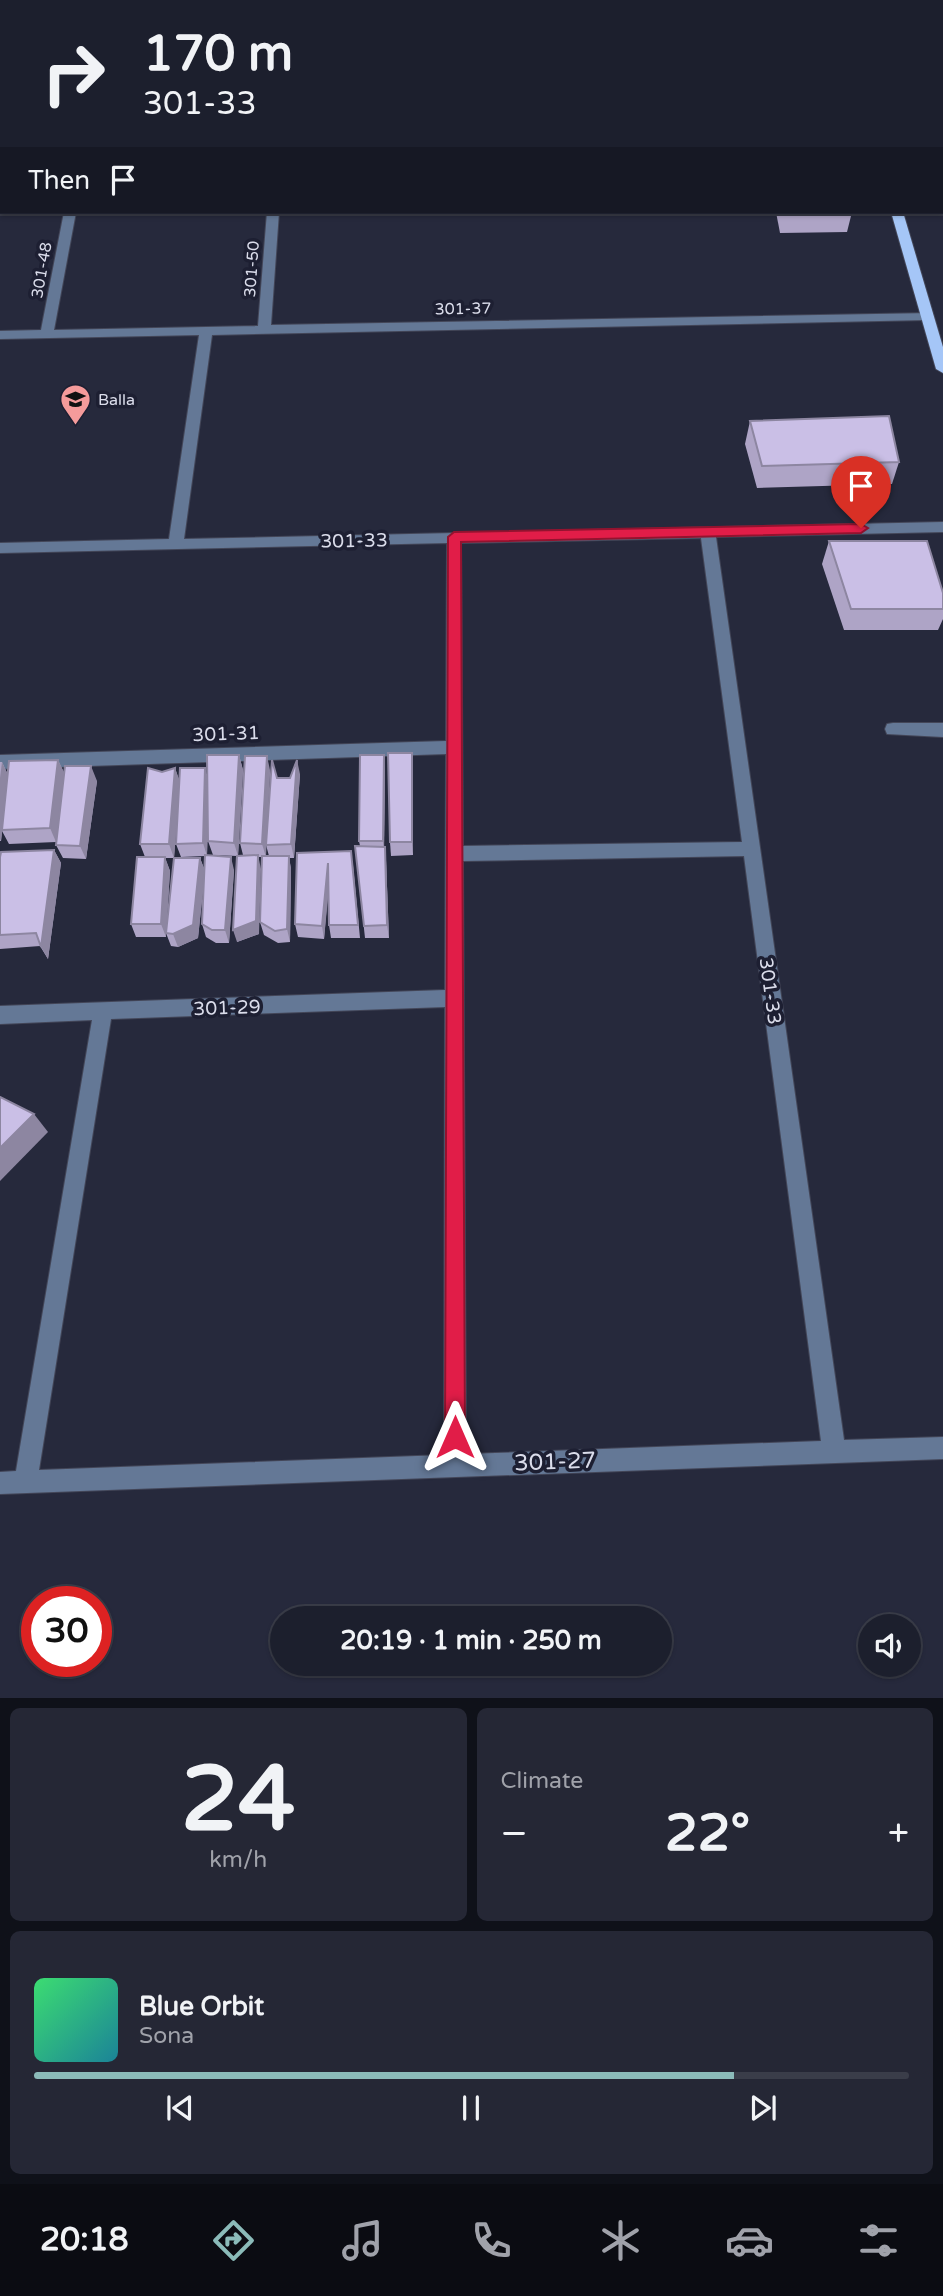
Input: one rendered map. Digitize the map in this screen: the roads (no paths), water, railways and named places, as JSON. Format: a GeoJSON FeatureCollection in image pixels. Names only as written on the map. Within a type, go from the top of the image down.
{"type":"FeatureCollection","features":[{"type":"Feature","properties":{"kind":"main road"},"geometry":{"type":"LineString","coordinates":[[898,214],[943,369]]}},
{"type":"Feature","properties":{"kind":"street","name":"301-48"},"geometry":{"type":"LineString","coordinates":[[47,334],[70,214]]}},
{"type":"Feature","properties":{"kind":"street","name":"301-50"},"geometry":{"type":"LineString","coordinates":[[264,330],[273,214]]}},
{"type":"Feature","properties":{"kind":"street","name":"301-37"},"geometry":{"type":"LineString","coordinates":[[0,335],[927,316]]}},
{"type":"Feature","properties":{"kind":"street"},"geometry":{"type":"LineString","coordinates":[[176,544],[206,331]]}},
{"type":"Feature","properties":{"kind":"street","name":"301-33"},"geometry":{"type":"LineString","coordinates":[[0,548],[943,527]]}},
{"type":"Feature","properties":{"kind":"street","name":"301-33"},"geometry":{"type":"LineString","coordinates":[[708,531],[834,1450]]}},
{"type":"Feature","properties":{"kind":"street"},"geometry":{"type":"LineString","coordinates":[[454,537],[455,1465]]}},
{"type":"Feature","properties":{"kind":"street"},"geometry":{"type":"LineString","coordinates":[[893,729],[943,730]]}},
{"type":"Feature","properties":{"kind":"street","name":"301-31"},"geometry":{"type":"LineString","coordinates":[[0,762],[454,747]]}},
{"type":"Feature","properties":{"kind":"street"},"geometry":{"type":"LineString","coordinates":[[454,855],[751,849]]}},
{"type":"Feature","properties":{"kind":"street","name":"301-29"},"geometry":{"type":"LineString","coordinates":[[0,1015],[454,998]]}},
{"type":"Feature","properties":{"kind":"street"},"geometry":{"type":"LineString","coordinates":[[26,1482],[103,1011]]}},
{"type":"Feature","properties":{"kind":"street","name":"301-27"},"geometry":{"type":"LineString","coordinates":[[0,1483],[943,1448]]}},
{"type":"Feature","properties":{"kind":"place","name":"Balla"},"geometry":{"type":"Point","coordinates":[75,426]}}]}
